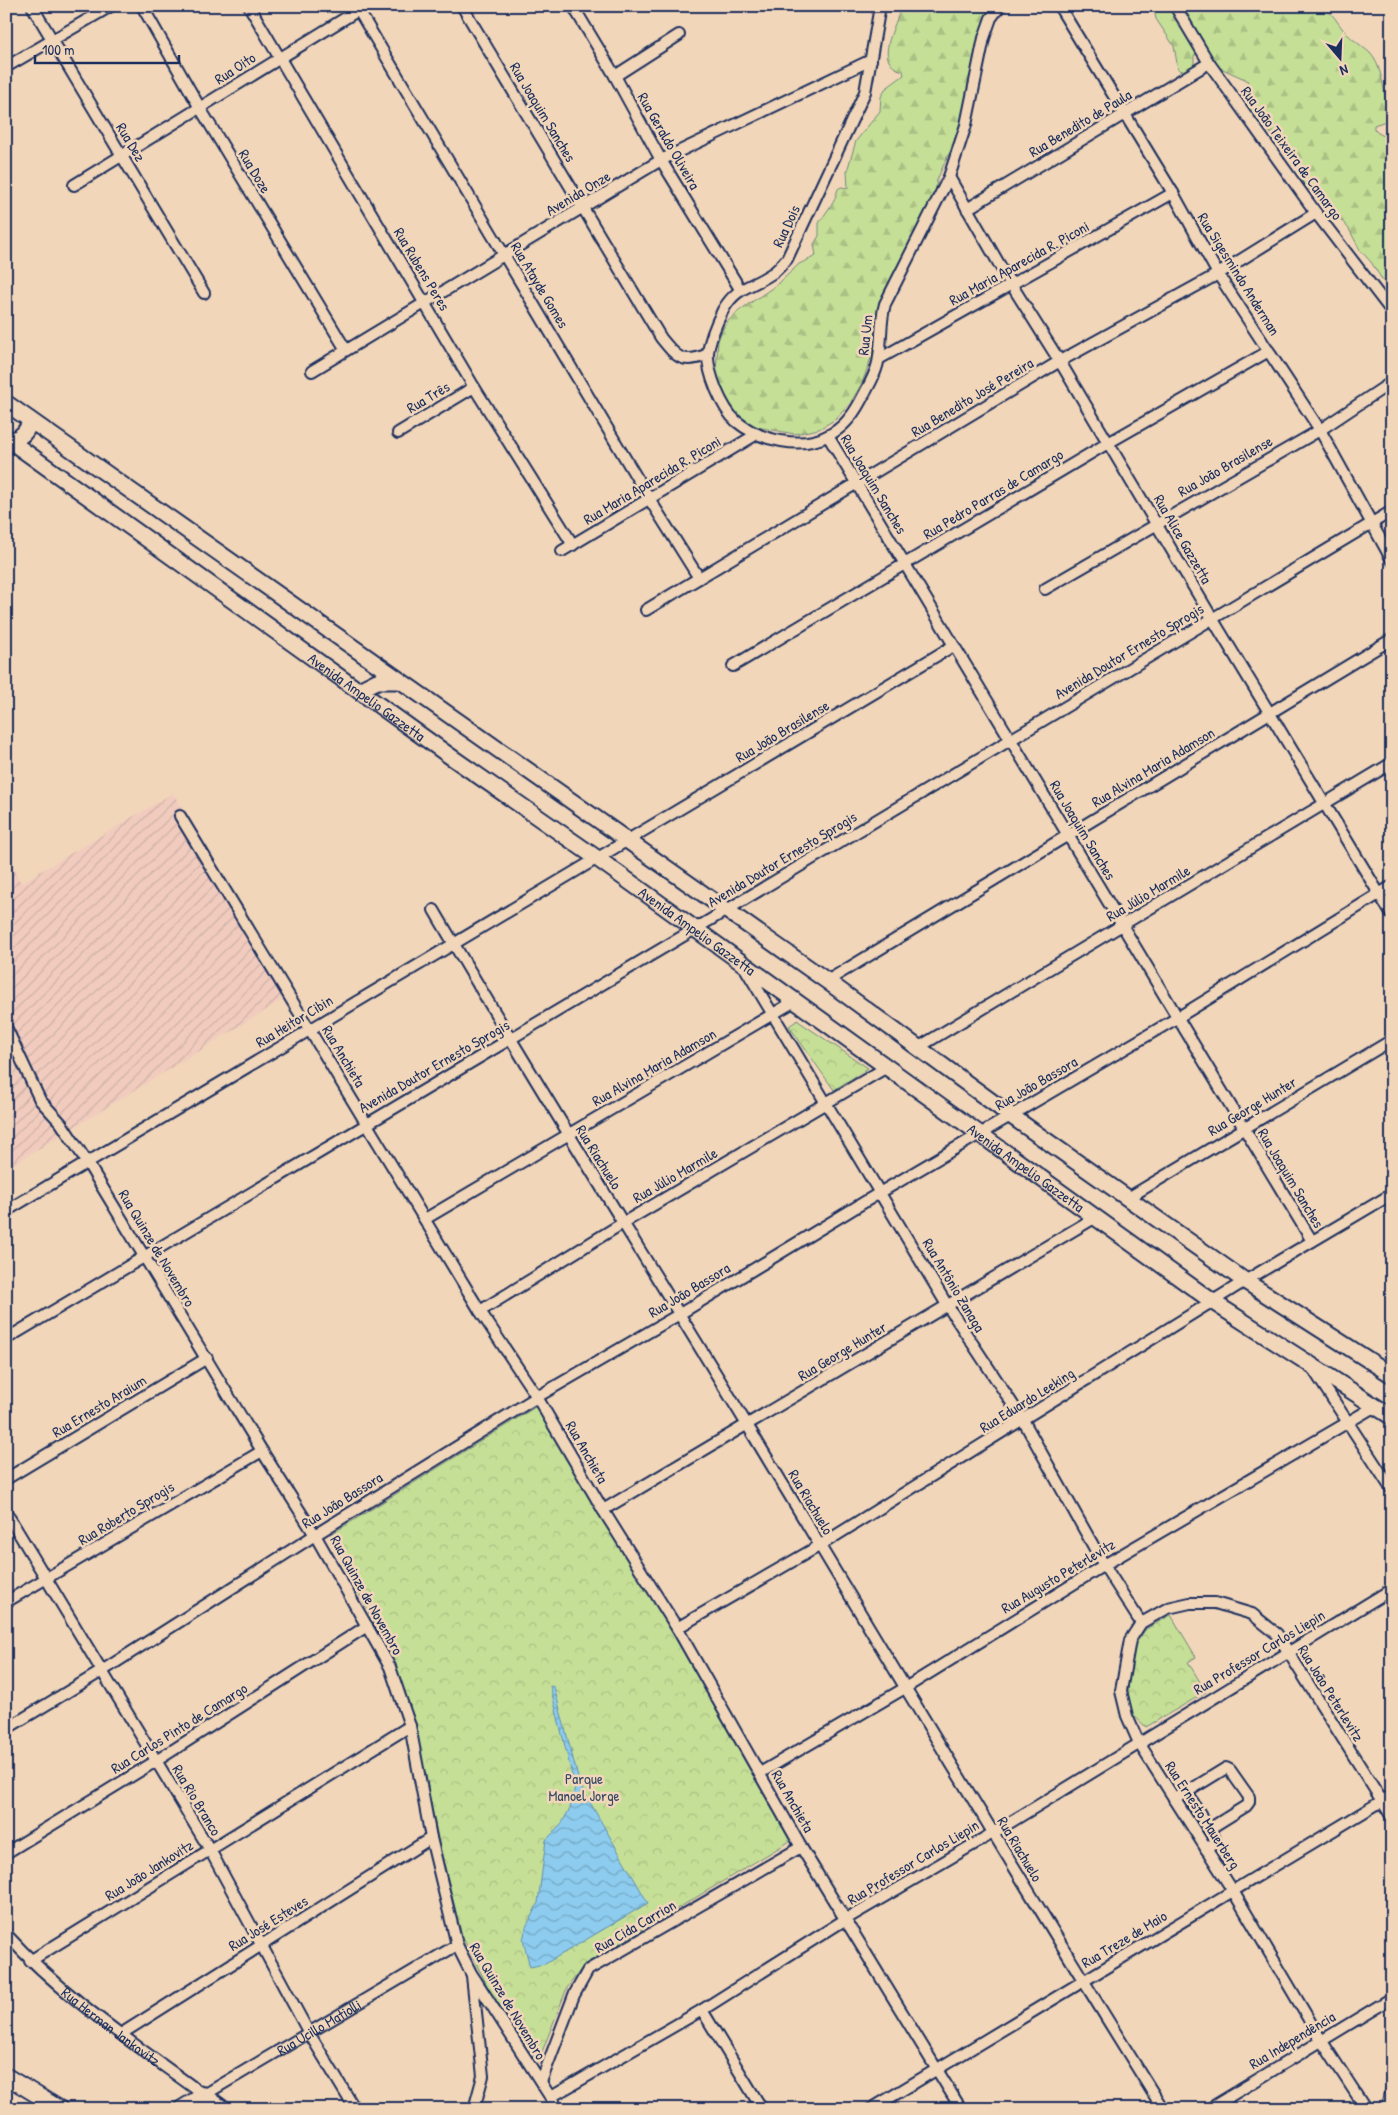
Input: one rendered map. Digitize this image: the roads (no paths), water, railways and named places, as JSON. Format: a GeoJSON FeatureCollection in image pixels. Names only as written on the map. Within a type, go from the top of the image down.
{"type":"FeatureCollection","features":[{"type":"Feature","properties":{"kind":"main road","name":"Avenida Ampelio Gazzetta"},"geometry":{"type":"LineString","coordinates":[[6,403],[626,842],[827,981],[919,1047],[1010,1116],[1245,1281],[1392,1375]]}},
{"type":"Feature","properties":{"kind":"main road"},"geometry":{"type":"LineString","coordinates":[[8,439],[21,436],[26,432],[30,420]]}},
{"type":"Feature","properties":{"kind":"main road","name":"Avenida Ampelio Gazzetta"},"geometry":{"type":"LineString","coordinates":[[8,439],[524,809],[598,859],[741,961],[1213,1302],[1309,1362],[1392,1418]]}},
{"type":"Feature","properties":{"kind":"main road"},"geometry":{"type":"LineString","coordinates":[[358,690],[377,681],[390,679],[398,681]]}},
{"type":"Feature","properties":{"kind":"main road"},"geometry":{"type":"LineString","coordinates":[[6,2076],[60,2109]]}},
{"type":"Feature","properties":{"kind":"main road","name":"Rua Ucillo Matiolli"},"geometry":{"type":"LineString","coordinates":[[181,2109],[204,2095]]}},
{"type":"Feature","properties":{"kind":"main road","name":"Rua Herman Jankovitz"},"geometry":{"type":"LineString","coordinates":[[204,2095],[223,2109]]}},
{"type":"Feature","properties":{"kind":"street","name":"Rua Dez"},"geometry":{"type":"LineString","coordinates":[[32,6],[204,293]]}},
{"type":"Feature","properties":{"kind":"street"},"geometry":{"type":"LineString","coordinates":[[6,67],[111,6]]}},
{"type":"Feature","properties":{"kind":"street","name":"Rua Doze"},"geometry":{"type":"LineString","coordinates":[[142,6],[200,108],[346,350]]}},
{"type":"Feature","properties":{"kind":"street","name":"Rua Rubens Peres"},"geometry":{"type":"LineString","coordinates":[[249,6],[474,387],[573,545]]}},
{"type":"Feature","properties":{"kind":"street","name":"Rua Joaquim Sanches"},"geometry":{"type":"LineString","coordinates":[[462,6],[661,338],[682,359],[695,360],[708,354]]}},
{"type":"Feature","properties":{"kind":"street","name":"Rua Geraldo Oliveira"},"geometry":{"type":"LineString","coordinates":[[573,6],[615,76],[661,160],[740,289]]}},
{"type":"Feature","properties":{"kind":"street","name":"Rua Dois"},"geometry":{"type":"LineString","coordinates":[[769,438],[758,434],[735,420],[721,401],[712,379],[708,354],[722,312],[730,299],[740,289],[773,273],[787,259],[865,92],[880,6]]}},
{"type":"Feature","properties":{"kind":"street","name":"Rua Um"},"geometry":{"type":"LineString","coordinates":[[769,438],[788,442],[807,441],[828,436],[846,422],[860,402],[879,359],[882,313],[885,304],[949,177],[966,125],[984,38],[991,18],[1000,6]]}},
{"type":"Feature","properties":{"kind":"street","name":"Rua Sigesmindo Anderman"},"geometry":{"type":"LineString","coordinates":[[1059,6],[1173,193],[1218,274],[1320,430],[1392,560]]}},
{"type":"Feature","properties":{"kind":"street","name":"Rua João Teixeira de Camargo"},"geometry":{"type":"LineString","coordinates":[[1175,6],[1209,63],[1316,213],[1392,312]]}},
{"type":"Feature","properties":{"kind":"street","name":"Rua Oito"},"geometry":{"type":"LineString","coordinates":[[74,185],[360,8]]}},
{"type":"Feature","properties":{"kind":"street","name":"Rua Atayde Gomes"},"geometry":{"type":"LineString","coordinates":[[360,8],[650,500],[699,578]]}},
{"type":"Feature","properties":{"kind":"street"},"geometry":{"type":"LineString","coordinates":[[615,76],[679,35]]}},
{"type":"Feature","properties":{"kind":"street","name":"Avenida Onze"},"geometry":{"type":"LineString","coordinates":[[312,371],[661,160],[871,60]]}},
{"type":"Feature","properties":{"kind":"street","name":"Rua Benedito de Paula"},"geometry":{"type":"LineString","coordinates":[[967,208],[1209,63]]}},
{"type":"Feature","properties":{"kind":"street","name":"Rua Alice Gazzetta"},"geometry":{"type":"LineString","coordinates":[[949,177],[1392,915]]}},
{"type":"Feature","properties":{"kind":"street","name":"Rua Maria Aparecida R. Piconi"},"geometry":{"type":"LineString","coordinates":[[879,359],[1173,193]]}},
{"type":"Feature","properties":{"kind":"street","name":"Rua Benedito José Pereira"},"geometry":{"type":"LineString","coordinates":[[646,610],[1060,361],[1218,274],[1316,213]]}},
{"type":"Feature","properties":{"kind":"street","name":"Rua Pedro Parras de Camargo"},"geometry":{"type":"LineString","coordinates":[[733,666],[1108,443],[1269,351]]}},
{"type":"Feature","properties":{"kind":"street","name":"Rua João Brasilense"},"geometry":{"type":"LineString","coordinates":[[1045,589],[1156,522],[1320,430],[1392,382]]}},
{"type":"Feature","properties":{"kind":"street","name":"Rua Três"},"geometry":{"type":"LineString","coordinates":[[398,433],[474,387]]}},
{"type":"Feature","properties":{"kind":"street","name":"Rua Maria Aparecida R. Piconi"},"geometry":{"type":"LineString","coordinates":[[562,551],[758,434]]}},
{"type":"Feature","properties":{"kind":"street","name":"Rua Joaquim Sanches"},"geometry":{"type":"LineString","coordinates":[[828,436],[1312,1241]]}},
{"type":"Feature","properties":{"kind":"street","name":"Avenida Doutor Ernesto Sprogis"},"geometry":{"type":"LineString","coordinates":[[6,1339],[695,930],[1392,511]]}},
{"type":"Feature","properties":{"kind":"street","name":"Rua Alvina Maria Adamson"},"geometry":{"type":"LineString","coordinates":[[827,981],[1392,639]]}},
{"type":"Feature","properties":{"kind":"street","name":"Rua João Brasilense"},"geometry":{"type":"LineString","coordinates":[[598,859],[953,646]]}},
{"type":"Feature","properties":{"kind":"street","name":"Rua Júlio Marmile"},"geometry":{"type":"LineString","coordinates":[[919,1047],[1392,763]]}},
{"type":"Feature","properties":{"kind":"street","name":"Rua Anchieta"},"geometry":{"type":"LineString","coordinates":[[180,816],[480,1311],[537,1397],[677,1628],[801,1847],[961,2109]]}},
{"type":"Feature","properties":{"kind":"street","name":"Rua Heitor Cibin"},"geometry":{"type":"LineString","coordinates":[[6,1212],[598,859]]}},
{"type":"Feature","properties":{"kind":"street","name":"Rua João Bassora"},"geometry":{"type":"LineString","coordinates":[[6,1729],[102,1671],[315,1535],[537,1397],[678,1315],[880,1192],[1177,1018],[1392,886]]}},
{"type":"Feature","properties":{"kind":"street","name":"Rua Riachuelo"},"geometry":{"type":"LineString","coordinates":[[434,910],[512,1038],[567,1135],[748,1426],[992,1833],[1163,2109]]}},
{"type":"Feature","properties":{"kind":"street","name":"Rua Antônio Zanaga"},"geometry":{"type":"LineString","coordinates":[[741,961],[947,1306],[1022,1420],[1104,1565],[1141,1624]]}},
{"type":"Feature","properties":{"kind":"street","name":"Rua Alvina Maria Adamson"},"geometry":{"type":"LineString","coordinates":[[425,1220],[795,1001]]}},
{"type":"Feature","properties":{"kind":"street","name":"Rua Quinze de Novembro"},"geometry":{"type":"LineString","coordinates":[[6,1027],[40,1100],[61,1123],[87,1162],[315,1535],[390,1667],[410,1726],[432,1838],[457,1945],[471,1973],[558,2109]]}},
{"type":"Feature","properties":{"kind":"street","name":"Rua George Hunter"},"geometry":{"type":"LineString","coordinates":[[1128,1198],[1392,1040]]}},
{"type":"Feature","properties":{"kind":"street","name":"Rua Júlio Marmile"},"geometry":{"type":"LineString","coordinates":[[480,1311],[622,1223],[887,1067]]}},
{"type":"Feature","properties":{"kind":"street","name":"Rua Eduardo Leeking"},"geometry":{"type":"LineString","coordinates":[[677,1628],[819,1546],[1245,1281],[1392,1194]]}},
{"type":"Feature","properties":{"kind":"street","name":"Rua George Hunter"},"geometry":{"type":"LineString","coordinates":[[604,1510],[1096,1218]]}},
{"type":"Feature","properties":{"kind":"street","name":"Rua Ernesto Araium"},"geometry":{"type":"LineString","coordinates":[[6,1479],[207,1358]]}},
{"type":"Feature","properties":{"kind":"street"},"geometry":{"type":"LineString","coordinates":[[1309,1362],[1392,1490]]}},
{"type":"Feature","properties":{"kind":"street","name":"Rua Augusto Peterlevitz"},"geometry":{"type":"LineString","coordinates":[[760,1773],[905,1688],[1104,1565],[1374,1406]]}},
{"type":"Feature","properties":{"kind":"street","name":"Rua Roberto Sprogis"},"geometry":{"type":"LineString","coordinates":[[6,1602],[262,1451]]}},
{"type":"Feature","properties":{"kind":"street","name":"Rua Rio Branco"},"geometry":{"type":"LineString","coordinates":[[6,1512],[210,1850],[309,2033],[355,2109]]}},
{"type":"Feature","properties":{"kind":"street","name":"Rua Professor Carlos Liepin"},"geometry":{"type":"LineString","coordinates":[[551,2097],[702,2010],[846,1919],[992,1833],[1392,1589]]}},
{"type":"Feature","properties":{"kind":"street","name":"Rua João Peterlevitz"},"geometry":{"type":"LineString","coordinates":[[1141,1624],[1168,1608],[1190,1603],[1214,1602],[1252,1614],[1277,1634],[1392,1817]]}},
{"type":"Feature","properties":{"kind":"street","name":"Rua Ernesto Mauerberg"},"geometry":{"type":"LineString","coordinates":[[1141,1624],[1130,1640],[1121,1691],[1127,1716],[1138,1743],[1233,1891],[1321,2040],[1366,2109]]}},
{"type":"Feature","properties":{"kind":"street","name":"Rua Carlos Pinto de Camargo"},"geometry":{"type":"LineString","coordinates":[[6,1853],[156,1761],[367,1626]]}},
{"type":"Feature","properties":{"kind":"street","name":"Rua João Jankovitz"},"geometry":{"type":"LineString","coordinates":[[30,1961],[410,1726]]}},
{"type":"Feature","properties":{"kind":"street"},"geometry":{"type":"LineString","coordinates":[[1174,1799],[1226,1768],[1230,1770],[1249,1797],[1249,1802],[1246,1806],[1209,1829]]}},
{"type":"Feature","properties":{"kind":"street"},"geometry":{"type":"LineString","coordinates":[[1187,1792],[1215,1839],[1215,1842],[1206,1849]]}},
{"type":"Feature","properties":{"kind":"street","name":"Rua Treze de Maio"},"geometry":{"type":"LineString","coordinates":[[871,2109],[1392,1795]]}},
{"type":"Feature","properties":{"kind":"street","name":"Rua José Esteves"},"geometry":{"type":"LineString","coordinates":[[120,2034],[432,1838]]}},
{"type":"Feature","properties":{"kind":"street","name":"Rua Cida Carrion"},"geometry":{"type":"LineString","coordinates":[[541,2082],[574,1996],[588,1970],[801,1847]]}},
{"type":"Feature","properties":{"kind":"street","name":"Rua Herman Jankovitz"},"geometry":{"type":"LineString","coordinates":[[6,1934],[30,1961],[120,2034],[204,2095]]}},
{"type":"Feature","properties":{"kind":"street","name":"Rua Ucillo Matiolli"},"geometry":{"type":"LineString","coordinates":[[204,2095],[457,1945]]}},
{"type":"Feature","properties":{"kind":"street"},"geometry":{"type":"LineString","coordinates":[[471,1973],[483,2076],[474,2109]]}},
{"type":"Feature","properties":{"kind":"street","name":"Rua Independência"},"geometry":{"type":"LineString","coordinates":[[1209,2109],[1392,1998]]}},
{"type":"Feature","properties":{"kind":"street"},"geometry":{"type":"LineString","coordinates":[[702,2010],[762,2109]]}},
{"type":"Feature","properties":{"kind":"street"},"geometry":{"type":"LineString","coordinates":[[1386,2109],[1392,2088]]}},
{"type":"Feature","properties":{"kind":"water"},"geometry":{"type":"Polygon","coordinates":[[[550,1686],[554,1687],[580,1785],[648,1903],[545,1964],[530,1967],[523,1940],[526,1927],[538,1903],[546,1840],[561,1825],[570,1808],[575,1787],[550,1686]]]}},
{"type":"Feature","properties":{"kind":"park label","name":"Parque Manoel Jorge"},"geometry":{"type":"Point","coordinates":[584,1786]}}]}
